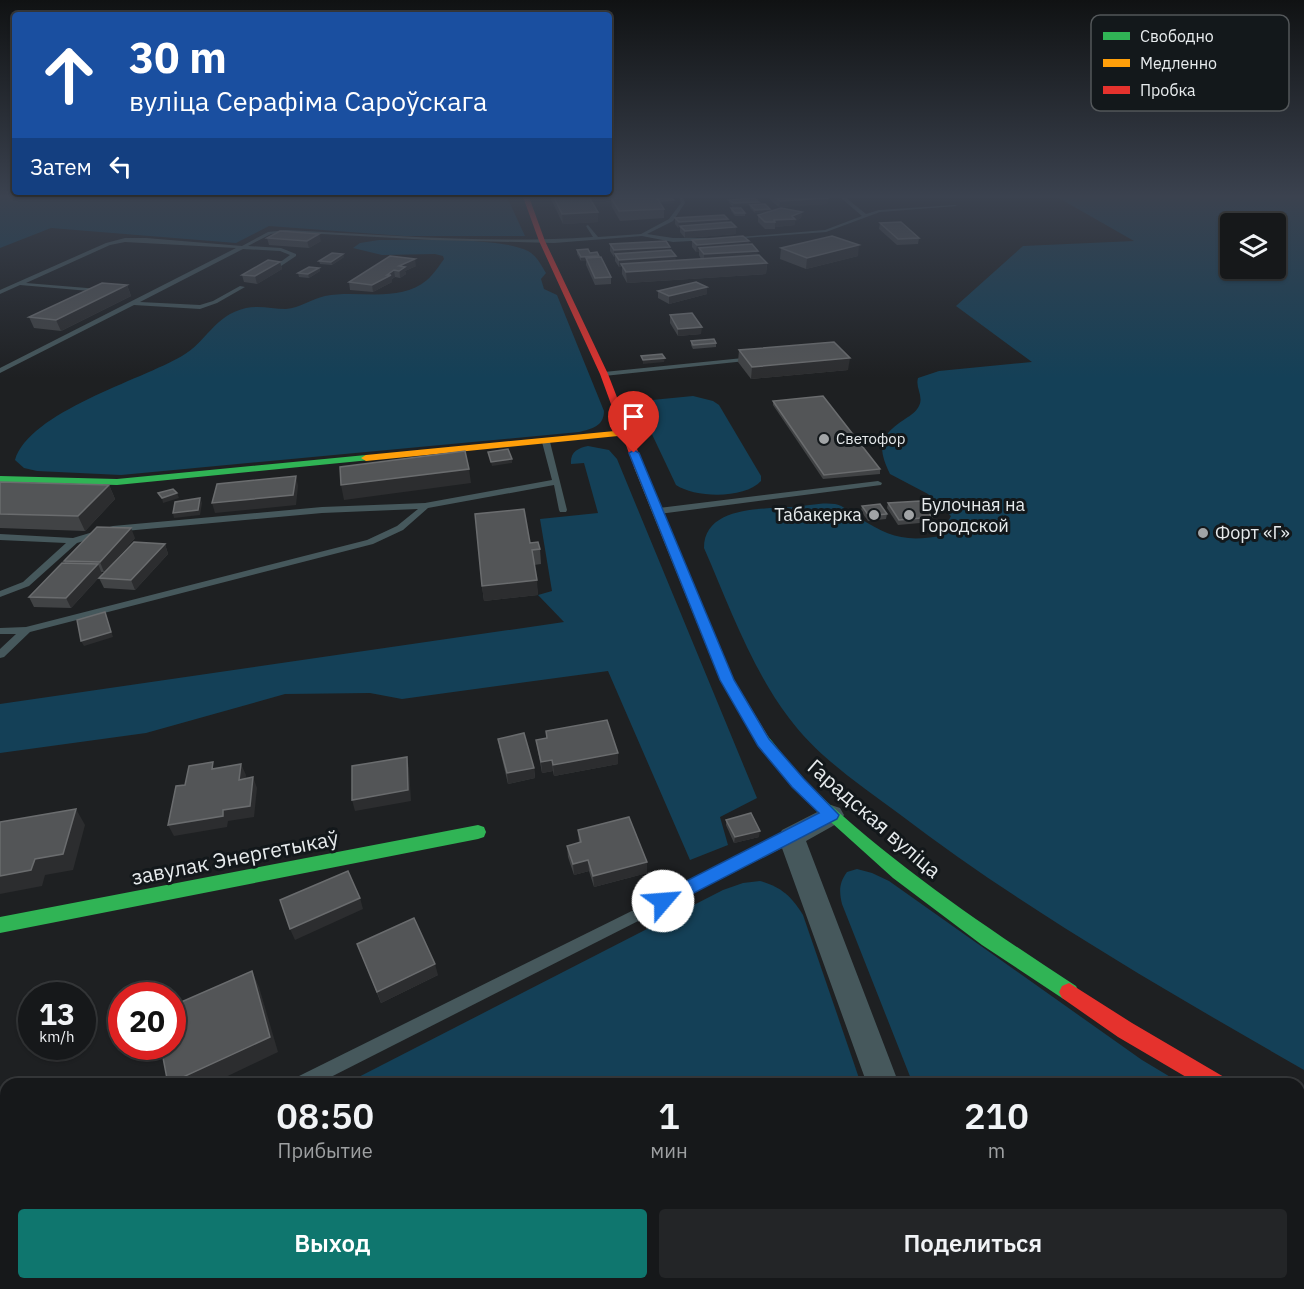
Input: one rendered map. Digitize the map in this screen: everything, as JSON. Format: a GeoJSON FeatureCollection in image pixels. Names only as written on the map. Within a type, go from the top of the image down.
{"type":"FeatureCollection","features":[{"type":"Feature","properties":{"kind":"main road","name":"Гарадская вуліца"},"geometry":{"type":"LineString","coordinates":[[550,257],[604,374],[626,434],[727,680],[764,742],[798,783],[831,815],[899,873],[989,939],[1125,1030],[1207,1078]]}},
{"type":"Feature","properties":{"kind":"main road"},"geometry":{"type":"LineString","coordinates":[[0,479],[117,482],[626,434]]}},
{"type":"Feature","properties":{"kind":"main road","name":"завулак Энергетыкаў"},"geometry":{"type":"LineString","coordinates":[[0,925],[478,832]]}},
{"type":"Feature","properties":{"kind":"street"},"geometry":{"type":"LineString","coordinates":[[831,815],[791,837],[881,1078]]}},
{"type":"Feature","properties":{"kind":"lane"},"geometry":{"type":"LineString","coordinates":[[0,292],[78,257]]}},
{"type":"Feature","properties":{"kind":"lane"},"geometry":{"type":"LineString","coordinates":[[0,371],[220,257]]}},
{"type":"Feature","properties":{"kind":"lane"},"geometry":{"type":"LineString","coordinates":[[281,264],[291,257]]}},
{"type":"Feature","properties":{"kind":"lane"},"geometry":{"type":"LineString","coordinates":[[19,283],[99,291]]}},
{"type":"Feature","properties":{"kind":"lane"},"geometry":{"type":"LineString","coordinates":[[134,303],[200,307],[215,302],[242,287]]}},
{"type":"Feature","properties":{"kind":"lane"},"geometry":{"type":"LineString","coordinates":[[604,374],[766,357]]}},
{"type":"Feature","properties":{"kind":"lane"},"geometry":{"type":"LineString","coordinates":[[546,442],[563,510]]}},
{"type":"Feature","properties":{"kind":"lane"},"geometry":{"type":"LineString","coordinates":[[0,594],[26,584],[74,541],[94,533],[124,527],[305,511],[425,506],[557,482]]}},
{"type":"Feature","properties":{"kind":"lane"},"geometry":{"type":"LineString","coordinates":[[659,511],[878,483]]}},
{"type":"Feature","properties":{"kind":"lane"},"geometry":{"type":"LineString","coordinates":[[0,631],[26,630],[370,542],[397,531],[415,518],[425,506]]}},
{"type":"Feature","properties":{"kind":"lane"},"geometry":{"type":"LineString","coordinates":[[0,537],[74,541]]}},
{"type":"Feature","properties":{"kind":"lane"},"geometry":{"type":"LineString","coordinates":[[0,655],[26,630]]}},
{"type":"Feature","properties":{"kind":"lane"},"geometry":{"type":"LineString","coordinates":[[313,1078],[791,837]]}},
{"type":"Feature","properties":{"kind":"shaded area"},"geometry":{"type":"Polygon","coordinates":[[[443,257],[535,257],[546,273],[541,279],[544,289],[557,295],[604,411],[600,423],[593,428],[579,432],[121,475],[37,471],[24,468],[15,460],[25,443],[41,427],[63,412],[182,356],[218,323],[235,312],[251,307],[286,309],[320,297],[338,294],[403,292],[427,280],[443,257]]]}},
{"type":"Feature","properties":{"kind":"shaded area"},"geometry":{"type":"Polygon","coordinates":[[[1011,257],[1220,257],[1220,279],[1286,279],[1286,257],[1304,257],[1304,1070],[1148,979],[995,883],[854,781],[826,758],[800,732],[775,699],[742,636],[704,548],[707,534],[714,524],[737,512],[825,503],[841,506],[869,524],[897,536],[928,538],[941,536],[951,516],[928,494],[890,474],[882,449],[885,437],[919,406],[921,399],[918,378],[939,371],[1032,362],[956,306],[1011,257]]]}},
{"type":"Feature","properties":{"kind":"shaded area"},"geometry":{"type":"Polygon","coordinates":[[[693,396],[713,401],[719,405],[761,476],[761,481],[754,487],[720,495],[695,492],[676,485],[641,411],[641,406],[652,400],[693,396]]]}},
{"type":"Feature","properties":{"kind":"shaded area"},"geometry":{"type":"Polygon","coordinates":[[[588,446],[609,450],[617,459],[757,798],[720,817],[728,845],[690,860],[608,671],[402,699],[370,693],[285,694],[146,733],[0,753],[0,704],[564,622],[538,595],[552,591],[540,519],[598,513],[584,463],[571,464],[575,451],[588,446]]]}},
{"type":"Feature","properties":{"kind":"shaded area"},"geometry":{"type":"Polygon","coordinates":[[[857,869],[889,881],[1142,1060],[1172,1078],[911,1078],[842,904],[841,884],[847,872],[857,869]]]}},
{"type":"Feature","properties":{"kind":"shaded area"},"geometry":{"type":"Polygon","coordinates":[[[760,881],[774,886],[785,893],[803,915],[859,1078],[357,1078],[723,890],[743,883],[760,881]]]}},
{"type":"Feature","properties":{"kind":"building"},"geometry":{"type":"Polygon","coordinates":[[[325,257],[338,257],[331,262],[319,261],[325,257]]]}},
{"type":"Feature","properties":{"kind":"building"},"geometry":{"type":"Polygon","coordinates":[[[388,257],[415,259],[399,266],[405,267],[399,271],[394,270],[387,275],[391,275],[372,285],[349,282],[388,257]]]}},
{"type":"Feature","properties":{"kind":"building"},"geometry":{"type":"Polygon","coordinates":[[[601,257],[611,277],[595,278],[586,258],[601,257]]]}},
{"type":"Feature","properties":{"kind":"building"},"geometry":{"type":"Polygon","coordinates":[[[617,257],[660,257],[619,260],[617,257]]]}},
{"type":"Feature","properties":{"kind":"building"},"geometry":{"type":"Polygon","coordinates":[[[726,257],[761,257],[767,263],[626,272],[621,264],[726,257]]]}},
{"type":"Feature","properties":{"kind":"building"},"geometry":{"type":"Polygon","coordinates":[[[268,260],[280,262],[255,276],[242,275],[268,260]]]}},
{"type":"Feature","properties":{"kind":"building"},"geometry":{"type":"Polygon","coordinates":[[[309,267],[319,268],[308,274],[298,273],[309,267]]]}},
{"type":"Feature","properties":{"kind":"building"},"geometry":{"type":"Polygon","coordinates":[[[696,282],[707,287],[669,296],[658,291],[696,282]]]}},
{"type":"Feature","properties":{"kind":"building"},"geometry":{"type":"Polygon","coordinates":[[[102,283],[127,285],[56,320],[29,317],[102,283]]]}},
{"type":"Feature","properties":{"kind":"building"},"geometry":{"type":"Polygon","coordinates":[[[692,313],[702,327],[678,329],[670,315],[692,313]]]}},
{"type":"Feature","properties":{"kind":"building"},"geometry":{"type":"Polygon","coordinates":[[[714,339],[716,343],[693,345],[691,341],[714,339]]]}},
{"type":"Feature","properties":{"kind":"building"},"geometry":{"type":"Polygon","coordinates":[[[834,342],[850,358],[752,367],[739,350],[834,342]]]}},
{"type":"Feature","properties":{"kind":"building"},"geometry":{"type":"Polygon","coordinates":[[[662,354],[665,358],[643,360],[641,356],[662,354]]]}},
{"type":"Feature","properties":{"kind":"building","name":"Светофор"},"geometry":{"type":"Polygon","coordinates":[[[823,396],[880,469],[824,475],[773,401],[823,396]]]}},
{"type":"Feature","properties":{"kind":"building"},"geometry":{"type":"Polygon","coordinates":[[[508,449],[512,459],[491,462],[488,452],[508,449]]]}},
{"type":"Feature","properties":{"kind":"building"},"geometry":{"type":"Polygon","coordinates":[[[465,451],[469,469],[341,485],[340,467],[465,451]]]}},
{"type":"Feature","properties":{"kind":"building"},"geometry":{"type":"Polygon","coordinates":[[[296,476],[293,495],[212,503],[217,484],[296,476]]]}},
{"type":"Feature","properties":{"kind":"building"},"geometry":{"type":"Polygon","coordinates":[[[0,482],[109,485],[78,516],[0,514],[0,482]]]}},
{"type":"Feature","properties":{"kind":"building"},"geometry":{"type":"Polygon","coordinates":[[[173,489],[177,493],[162,498],[158,493],[173,489]]]}},
{"type":"Feature","properties":{"kind":"building"},"geometry":{"type":"Polygon","coordinates":[[[200,498],[198,510],[173,513],[175,502],[200,498]]]}},
{"type":"Feature","properties":{"kind":"building","name":"Булочная на Городской"},"geometry":{"type":"Polygon","coordinates":[[[920,501],[932,517],[899,520],[888,503],[920,501]]]}},
{"type":"Feature","properties":{"kind":"building"},"geometry":{"type":"Polygon","coordinates":[[[880,504],[887,514],[869,516],[862,506],[880,504]]]}},
{"type":"Feature","properties":{"kind":"building"},"geometry":{"type":"Polygon","coordinates":[[[524,509],[530,543],[538,542],[540,549],[532,550],[537,580],[482,586],[475,514],[524,509]]]}},
{"type":"Feature","properties":{"kind":"building"},"geometry":{"type":"Polygon","coordinates":[[[97,527],[131,528],[100,562],[64,561],[97,527]]]}},
{"type":"Feature","properties":{"kind":"building"},"geometry":{"type":"Polygon","coordinates":[[[134,542],[165,544],[131,580],[99,578],[134,542]]]}},
{"type":"Feature","properties":{"kind":"building"},"geometry":{"type":"Polygon","coordinates":[[[62,563],[98,564],[66,598],[29,597],[62,563]]]}},
{"type":"Feature","properties":{"kind":"building"},"geometry":{"type":"Polygon","coordinates":[[[105,612],[111,632],[81,641],[77,620],[105,612]]]}},
{"type":"Feature","properties":{"kind":"building"},"geometry":{"type":"Polygon","coordinates":[[[607,720],[618,753],[553,765],[552,760],[541,762],[536,740],[547,738],[546,731],[607,720]]]}},
{"type":"Feature","properties":{"kind":"building"},"geometry":{"type":"Polygon","coordinates":[[[524,733],[534,768],[507,773],[498,739],[524,733]]]}},
{"type":"Feature","properties":{"kind":"building"},"geometry":{"type":"Polygon","coordinates":[[[407,757],[408,790],[352,800],[352,766],[407,757]]]}},
{"type":"Feature","properties":{"kind":"building"},"geometry":{"type":"Polygon","coordinates":[[[213,762],[212,769],[241,764],[239,780],[253,777],[250,806],[223,810],[223,816],[168,825],[176,786],[185,785],[189,766],[213,762]]]}},
{"type":"Feature","properties":{"kind":"building"},"geometry":{"type":"Polygon","coordinates":[[[76,809],[63,854],[35,859],[31,870],[0,876],[0,822],[76,809]]]}},
{"type":"Feature","properties":{"kind":"building"},"geometry":{"type":"Polygon","coordinates":[[[751,813],[760,831],[735,837],[726,820],[751,813]]]}},
{"type":"Feature","properties":{"kind":"building"},"geometry":{"type":"Polygon","coordinates":[[[629,817],[647,862],[593,876],[588,860],[573,864],[567,846],[581,842],[578,830],[629,817]]]}},
{"type":"Feature","properties":{"kind":"building"},"geometry":{"type":"Polygon","coordinates":[[[348,871],[360,898],[290,929],[280,900],[348,871]]]}},
{"type":"Feature","properties":{"kind":"building"},"geometry":{"type":"Polygon","coordinates":[[[414,918],[435,964],[377,992],[357,944],[414,918]]]}},
{"type":"Feature","properties":{"kind":"building"},"geometry":{"type":"Polygon","coordinates":[[[252,971],[270,1037],[181,1078],[167,1078],[163,1060],[186,1060],[186,1000],[252,971]]]}},
{"type":"Feature","properties":{"kind":"traffic: fast"},"geometry":{"type":"LineString","coordinates":[[0,479],[117,482],[366,458]]}},
{"type":"Feature","properties":{"kind":"traffic: fast"},"geometry":{"type":"LineString","coordinates":[[761,738],[798,783],[899,873],[989,939],[1069,992]]}},
{"type":"Feature","properties":{"kind":"traffic: fast"},"geometry":{"type":"LineString","coordinates":[[0,925],[478,832]]}},
{"type":"Feature","properties":{"kind":"traffic: slow"},"geometry":{"type":"LineString","coordinates":[[366,458],[625,433]]}},
{"type":"Feature","properties":{"kind":"traffic: slow"},"geometry":{"type":"LineString","coordinates":[[639,467],[727,680],[761,738]]}},
{"type":"Feature","properties":{"kind":"traffic: jam"},"geometry":{"type":"LineString","coordinates":[[550,257],[604,374],[639,467]]}},
{"type":"Feature","properties":{"kind":"traffic: jam"},"geometry":{"type":"LineString","coordinates":[[1069,992],[1125,1030],[1207,1078]]}},
{"type":"Feature","properties":{"kind":"place","name":"Светофор"},"geometry":{"type":"Point","coordinates":[824,439]}},
{"type":"Feature","properties":{"kind":"place","name":"Табакерка"},"geometry":{"type":"Point","coordinates":[874,515]}},
{"type":"Feature","properties":{"kind":"place","name":"Булочная на Городской"},"geometry":{"type":"Point","coordinates":[909,515]}},
{"type":"Feature","properties":{"kind":"place","name":"Форт «Г»"},"geometry":{"type":"Point","coordinates":[1203,533]}},
{"type":"Feature","properties":{"kind":"route"},"geometry":{"type":"LineString","coordinates":[[634,453],[727,680],[764,742],[798,783],[831,815],[663,901]]}}]}
